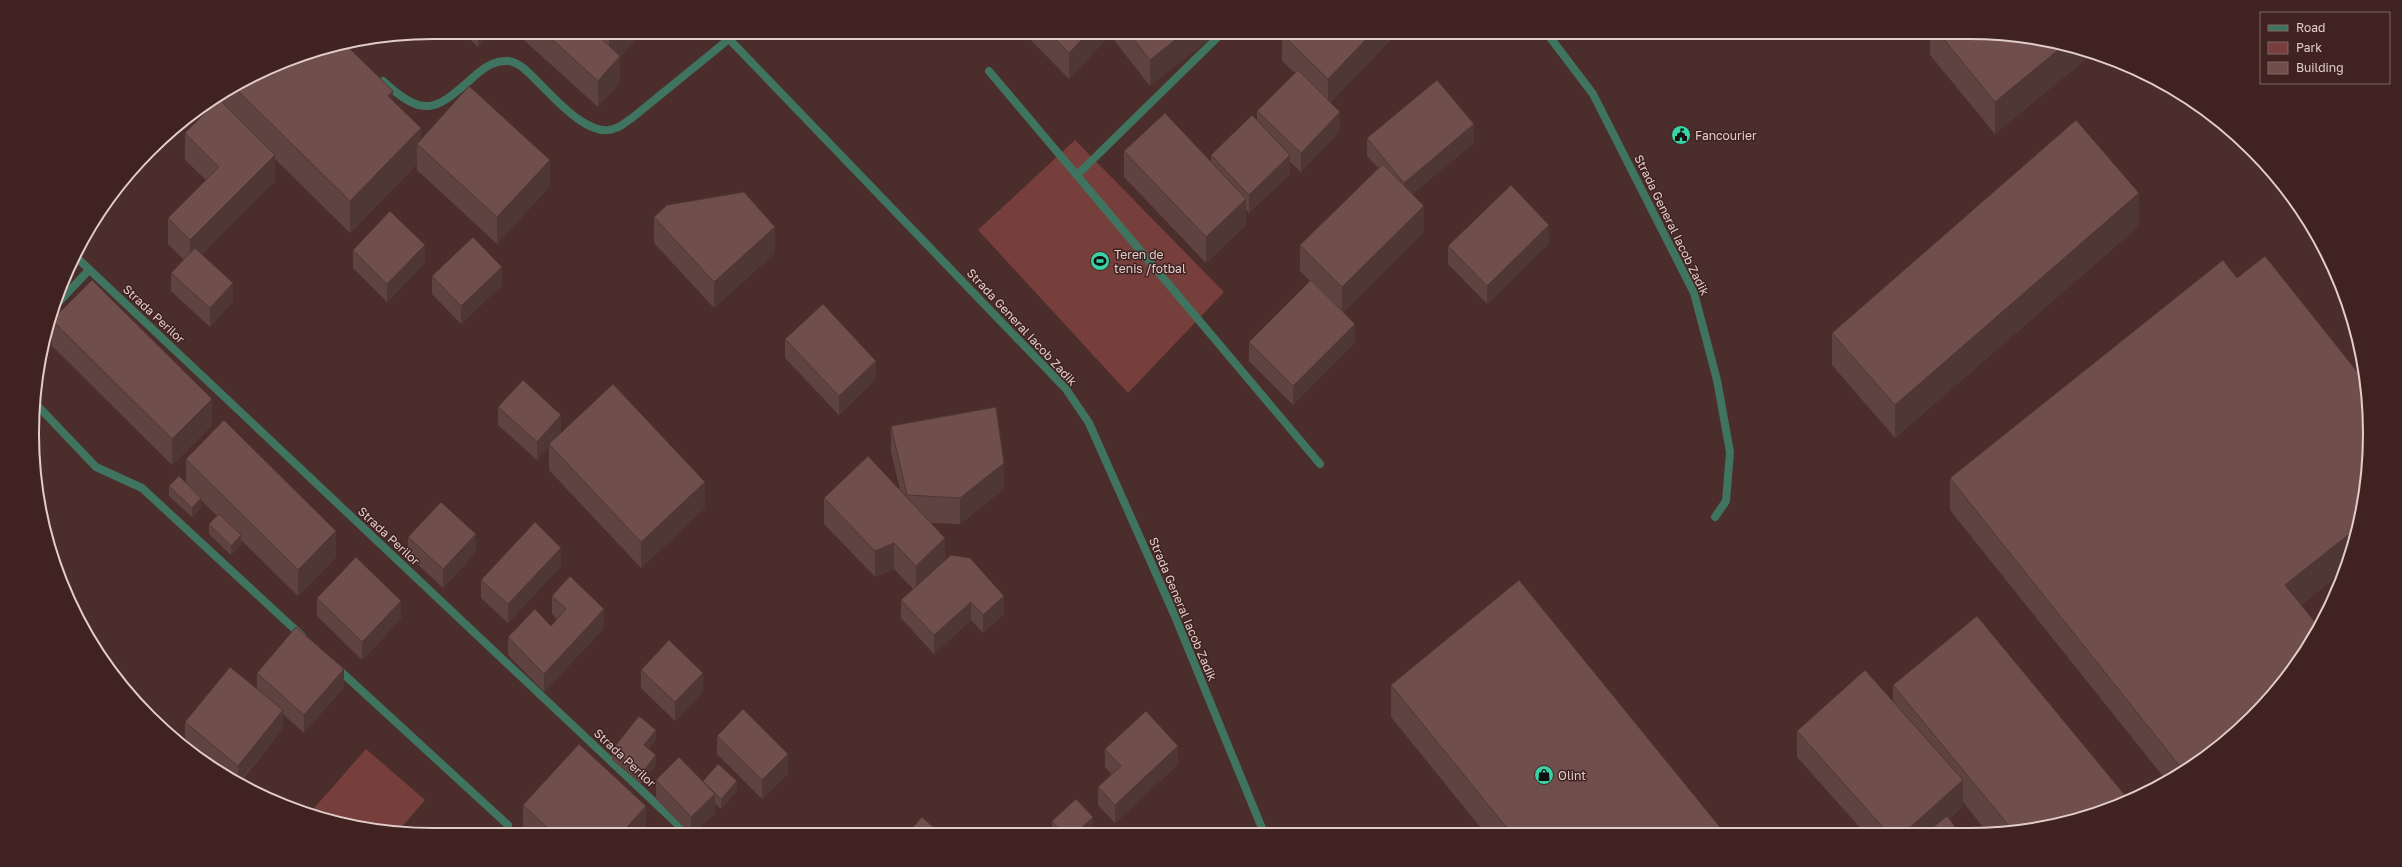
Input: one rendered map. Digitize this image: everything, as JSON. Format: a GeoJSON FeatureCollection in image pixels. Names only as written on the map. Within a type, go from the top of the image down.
{"type":"FeatureCollection","features":[{"type":"Feature","properties":{"kind":"street"},"geometry":{"type":"LineString","coordinates":[[377,76],[401,97],[416,105],[431,107],[444,102],[484,68],[496,62],[509,61],[521,66],[579,120],[596,130],[615,129],[632,118],[723,39]]}},
{"type":"Feature","properties":{"kind":"street","name":"Strada General Iacob Zadik"},"geometry":{"type":"LineString","coordinates":[[732,39],[1066,389],[1089,423],[1174,614],[1262,828]]}},
{"type":"Feature","properties":{"kind":"street"},"geometry":{"type":"LineString","coordinates":[[1077,175],[1216,39]]}},
{"type":"Feature","properties":{"kind":"street","name":"Strada General Iacob Zadik"},"geometry":{"type":"LineString","coordinates":[[1551,39],[1593,94],[1694,293],[1717,380],[1730,452],[1726,501],[1715,516]]}},
{"type":"Feature","properties":{"kind":"street"},"geometry":{"type":"LineString","coordinates":[[989,71],[1320,464]]}},
{"type":"Feature","properties":{"kind":"street","name":"Strada Perilor"},"geometry":{"type":"LineString","coordinates":[[79,260],[682,828]]}},
{"type":"Feature","properties":{"kind":"street"},"geometry":{"type":"LineString","coordinates":[[64,296],[89,270]]}},
{"type":"Feature","properties":{"kind":"street"},"geometry":{"type":"LineString","coordinates":[[40,408],[96,467],[142,488],[310,643]]}},
{"type":"Feature","properties":{"kind":"street"},"geometry":{"type":"LineString","coordinates":[[328,659],[508,825]]}},
{"type":"Feature","properties":{"kind":"green space","name":"Teren de tenis /fotbal"},"geometry":{"type":"Polygon","coordinates":[[[1075,140],[1224,292],[1128,393],[978,230],[1075,140]]]}},
{"type":"Feature","properties":{"kind":"green space"},"geometry":{"type":"Polygon","coordinates":[[[366,749],[425,800],[402,827],[382,825],[331,815],[313,809],[366,749]]]}},
{"type":"Feature","properties":{"kind":"building"},"geometry":{"type":"Polygon","coordinates":[[[552,39],[602,39],[620,56],[598,81],[552,39]]]}},
{"type":"Feature","properties":{"kind":"building"},"geometry":{"type":"Polygon","coordinates":[[[1055,39],[1082,39],[1069,53],[1055,39]]]}},
{"type":"Feature","properties":{"kind":"building"},"geometry":{"type":"Polygon","coordinates":[[[1134,39],[1176,39],[1150,60],[1134,39]]]}},
{"type":"Feature","properties":{"kind":"building"},"geometry":{"type":"Polygon","coordinates":[[[1287,39],[1366,39],[1328,79],[1287,39]]]}},
{"type":"Feature","properties":{"kind":"building"},"geometry":{"type":"Polygon","coordinates":[[[1944,39],[2020,42],[2058,50],[1995,102],[1944,39]]]}},
{"type":"Feature","properties":{"kind":"building"},"geometry":{"type":"Polygon","coordinates":[[[350,48],[393,91],[388,96],[421,128],[350,201],[238,91],[283,69],[331,52],[350,48]]]}},
{"type":"Feature","properties":{"kind":"building"},"geometry":{"type":"Polygon","coordinates":[[[1298,70],[1340,112],[1301,153],[1257,111],[1298,70]]]}},
{"type":"Feature","properties":{"kind":"building"},"geometry":{"type":"Polygon","coordinates":[[[1437,80],[1474,124],[1404,183],[1367,138],[1437,80]]]}},
{"type":"Feature","properties":{"kind":"building"},"geometry":{"type":"Polygon","coordinates":[[[469,86],[550,160],[497,217],[417,144],[469,86]]]}},
{"type":"Feature","properties":{"kind":"building"},"geometry":{"type":"Polygon","coordinates":[[[221,101],[275,155],[190,240],[168,218],[219,167],[185,133],[210,108],[221,101]]]}},
{"type":"Feature","properties":{"kind":"building"},"geometry":{"type":"Polygon","coordinates":[[[1165,113],[1246,199],[1206,237],[1124,151],[1165,113]]]}},
{"type":"Feature","properties":{"kind":"building"},"geometry":{"type":"Polygon","coordinates":[[[1252,115],[1290,155],[1249,195],[1211,155],[1252,115]]]}},
{"type":"Feature","properties":{"kind":"building"},"geometry":{"type":"Polygon","coordinates":[[[2076,120],[2139,193],[1895,405],[1832,333],[2076,120]]]}},
{"type":"Feature","properties":{"kind":"building"},"geometry":{"type":"Polygon","coordinates":[[[1383,164],[1424,206],[1342,287],[1300,245],[1383,164]]]}},
{"type":"Feature","properties":{"kind":"building"},"geometry":{"type":"Polygon","coordinates":[[[1511,185],[1549,225],[1487,286],[1448,246],[1511,185]]]}},
{"type":"Feature","properties":{"kind":"building"},"geometry":{"type":"Polygon","coordinates":[[[744,192],[775,227],[714,282],[654,217],[667,205],[744,192]]]}},
{"type":"Feature","properties":{"kind":"building"},"geometry":{"type":"Polygon","coordinates":[[[390,211],[425,245],[387,284],[353,250],[390,211]]]}},
{"type":"Feature","properties":{"kind":"building"},"geometry":{"type":"Polygon","coordinates":[[[473,237],[502,267],[461,306],[432,276],[473,237]]]}},
{"type":"Feature","properties":{"kind":"building"},"geometry":{"type":"Polygon","coordinates":[[[195,248],[233,283],[210,308],[171,273],[195,248]]]}},
{"type":"Feature","properties":{"kind":"building"},"geometry":{"type":"Polygon","coordinates":[[[2265,256],[2358,373],[2363,434],[2360,485],[2351,533],[2285,585],[2315,622],[2297,653],[2265,694],[2229,730],[2180,767],[1950,478],[2223,260],[2237,278],[2265,256]]]}},
{"type":"Feature","properties":{"kind":"building"},"geometry":{"type":"Polygon","coordinates":[[[92,280],[212,399],[172,439],[55,323],[58,314],[92,280]]]}},
{"type":"Feature","properties":{"kind":"building"},"geometry":{"type":"Polygon","coordinates":[[[1311,280],[1355,324],[1293,386],[1249,342],[1311,280]]]}},
{"type":"Feature","properties":{"kind":"building"},"geometry":{"type":"Polygon","coordinates":[[[823,304],[876,361],[839,396],[785,339],[823,304]]]}},
{"type":"Feature","properties":{"kind":"building"},"geometry":{"type":"Polygon","coordinates":[[[523,380],[561,415],[537,442],[498,407],[523,380]]]}},
{"type":"Feature","properties":{"kind":"building"},"geometry":{"type":"Polygon","coordinates":[[[613,384],[705,482],[641,542],[549,444],[613,384]]]}},
{"type":"Feature","properties":{"kind":"building"},"geometry":{"type":"Polygon","coordinates":[[[996,407],[1004,463],[960,498],[907,495],[891,426],[996,407]]]}},
{"type":"Feature","properties":{"kind":"building"},"geometry":{"type":"Polygon","coordinates":[[[224,420],[336,531],[298,570],[186,459],[224,420]]]}},
{"type":"Feature","properties":{"kind":"building"},"geometry":{"type":"Polygon","coordinates":[[[868,456],[945,538],[916,566],[894,543],[875,551],[824,498],[868,456]]]}},
{"type":"Feature","properties":{"kind":"building"},"geometry":{"type":"Polygon","coordinates":[[[179,476],[201,498],[192,508],[169,486],[179,476]]]}},
{"type":"Feature","properties":{"kind":"building"},"geometry":{"type":"Polygon","coordinates":[[[441,502],[476,534],[443,569],[408,537],[441,502]]]}},
{"type":"Feature","properties":{"kind":"building"},"geometry":{"type":"Polygon","coordinates":[[[219,514],[241,535],[231,546],[209,524],[219,514]]]}},
{"type":"Feature","properties":{"kind":"building"},"geometry":{"type":"Polygon","coordinates":[[[535,522],[561,548],[508,604],[481,580],[535,522]]]}},
{"type":"Feature","properties":{"kind":"building"},"geometry":{"type":"Polygon","coordinates":[[[951,555],[970,558],[1004,596],[983,615],[971,602],[934,635],[901,600],[951,555]]]}},
{"type":"Feature","properties":{"kind":"building"},"geometry":{"type":"Polygon","coordinates":[[[356,557],[401,601],[362,642],[317,598],[356,557]]]}},
{"type":"Feature","properties":{"kind":"building"},"geometry":{"type":"Polygon","coordinates":[[[570,576],[604,609],[544,674],[508,637],[535,609],[551,626],[566,609],[552,596],[570,576]]]}},
{"type":"Feature","properties":{"kind":"building","name":"Olint"},"geometry":{"type":"Polygon","coordinates":[[[1519,580],[1721,828],[1507,828],[1391,685],[1519,580]]]}},
{"type":"Feature","properties":{"kind":"building"},"geometry":{"type":"Polygon","coordinates":[[[1977,616],[2125,795],[2071,815],[2009,826],[1893,685],[1977,616]]]}},
{"type":"Feature","properties":{"kind":"building"},"geometry":{"type":"Polygon","coordinates":[[[296,627],[344,669],[304,715],[257,673],[296,627]]]}},
{"type":"Feature","properties":{"kind":"building"},"geometry":{"type":"Polygon","coordinates":[[[669,640],[703,673],[675,702],[641,670],[669,640]]]}},
{"type":"Feature","properties":{"kind":"building"},"geometry":{"type":"Polygon","coordinates":[[[230,667],[283,710],[238,766],[185,722],[230,667]]]}},
{"type":"Feature","properties":{"kind":"building"},"geometry":{"type":"Polygon","coordinates":[[[1865,670],[1963,780],[1909,828],[1883,828],[1797,731],[1865,670]]]}},
{"type":"Feature","properties":{"kind":"building"},"geometry":{"type":"Polygon","coordinates":[[[743,709],[788,754],[762,780],[717,736],[743,709]]]}},
{"type":"Feature","properties":{"kind":"building"},"geometry":{"type":"Polygon","coordinates":[[[1146,711],[1178,746],[1115,805],[1098,787],[1121,766],[1105,749],[1146,711]]]}},
{"type":"Feature","properties":{"kind":"building"},"geometry":{"type":"Polygon","coordinates":[[[639,716],[656,730],[644,745],[656,755],[641,774],[612,750],[639,716]]]}},
{"type":"Feature","properties":{"kind":"building"},"geometry":{"type":"Polygon","coordinates":[[[579,744],[646,806],[626,828],[548,828],[523,805],[579,744]]]}},
{"type":"Feature","properties":{"kind":"building"},"geometry":{"type":"Polygon","coordinates":[[[679,757],[715,794],[691,817],[656,780],[679,757]]]}},
{"type":"Feature","properties":{"kind":"building"},"geometry":{"type":"Polygon","coordinates":[[[718,764],[737,781],[721,799],[703,781],[718,764]]]}},
{"type":"Feature","properties":{"kind":"building"},"geometry":{"type":"Polygon","coordinates":[[[1076,799],[1093,817],[1081,828],[1058,828],[1052,821],[1076,799]]]}},
{"type":"Feature","properties":{"kind":"building"},"geometry":{"type":"Polygon","coordinates":[[[1947,816],[1956,828],[1932,828],[1947,816]]]}},
{"type":"Feature","properties":{"kind":"building"},"geometry":{"type":"Polygon","coordinates":[[[922,817],[934,828],[912,828],[922,817]]]}},
{"type":"Feature","properties":{"kind":"place","name":"Fancourier"},"geometry":{"type":"Point","coordinates":[1681,135]}},
{"type":"Feature","properties":{"kind":"place","name":"Teren de tenis /fotbal"},"geometry":{"type":"Point","coordinates":[1100,261]}},
{"type":"Feature","properties":{"kind":"place","name":"Olint"},"geometry":{"type":"Point","coordinates":[1544,775]}}]}
